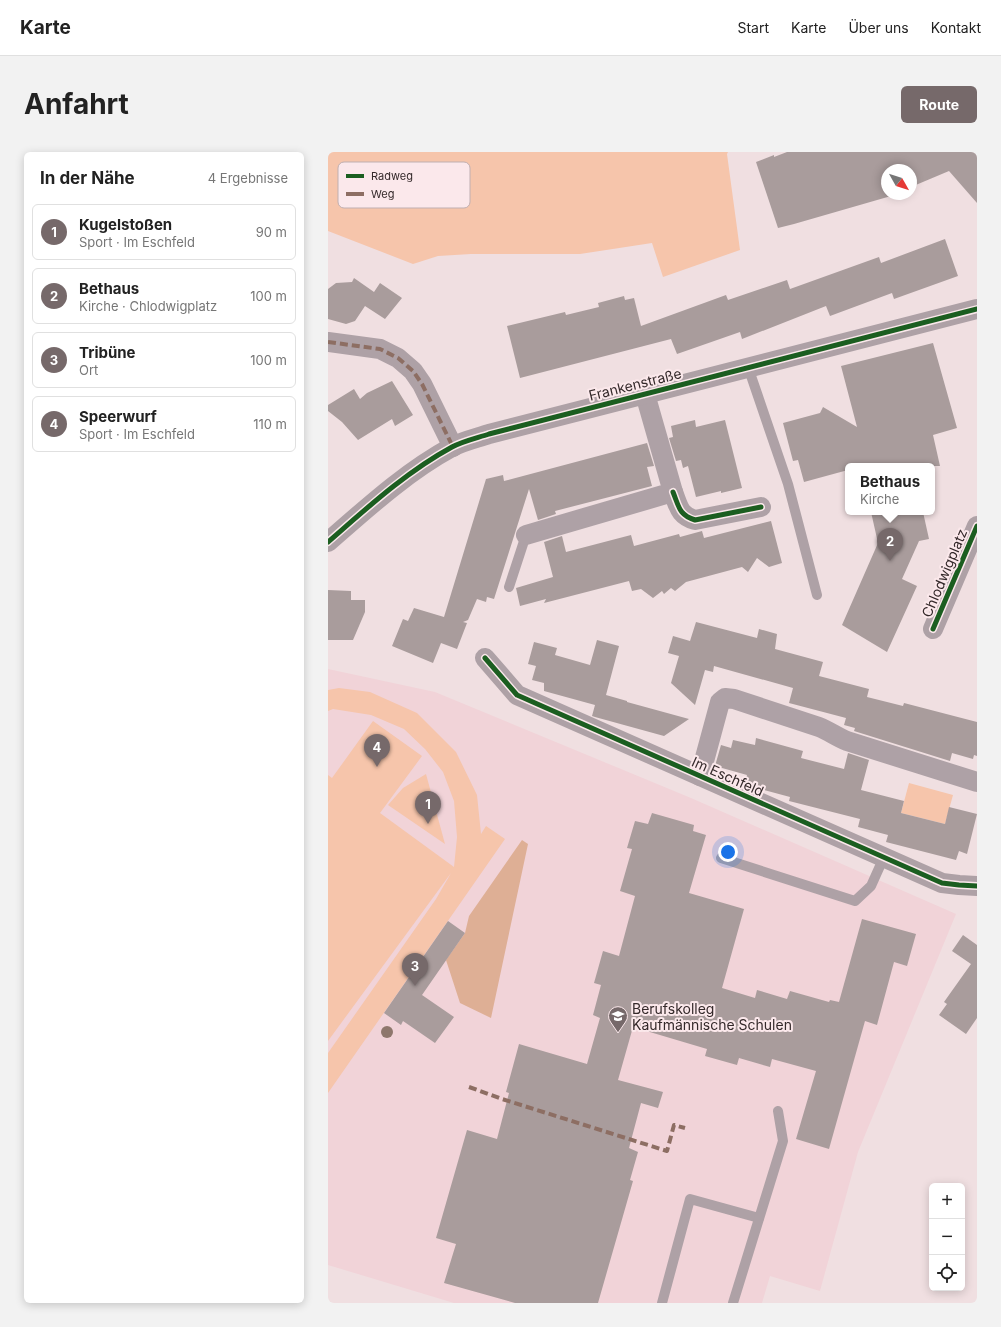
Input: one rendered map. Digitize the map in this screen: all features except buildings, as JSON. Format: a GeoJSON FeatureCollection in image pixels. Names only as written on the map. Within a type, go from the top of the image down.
{"type":"FeatureCollection","features":[{"type":"Feature","properties":{"kind":"street","name":"Frankenstraße"},"geometry":{"type":"LineString","coordinates":[[328,542],[412,472],[453,447],[489,434],[977,308]]}},
{"type":"Feature","properties":{"kind":"street"},"geometry":{"type":"LineString","coordinates":[[328,342],[380,349],[398,358],[413,371],[422,384],[453,447]]}},
{"type":"Feature","properties":{"kind":"street","name":"Frankenstraße"},"geometry":{"type":"LineString","coordinates":[[645,394],[673,492],[681,512],[688,518],[695,520],[760,506]]}},
{"type":"Feature","properties":{"kind":"street"},"geometry":{"type":"LineString","coordinates":[[526,535],[673,492]]}},
{"type":"Feature","properties":{"kind":"street","name":"Chlodwigplatz"},"geometry":{"type":"LineString","coordinates":[[933,629],[977,526]]}},
{"type":"Feature","properties":{"kind":"street","name":"Im Eschfeld"},"geometry":{"type":"LineString","coordinates":[[485,658],[517,695],[942,882],[977,886]]}},
{"type":"Feature","properties":{"kind":"street","name":"Im Eschfeld"},"geometry":{"type":"LineString","coordinates":[[700,776],[720,702],[725,698],[734,699],[819,727],[847,741],[977,782]]}},
{"type":"Feature","properties":{"kind":"lane"},"geometry":{"type":"LineString","coordinates":[[748,367],[788,484],[817,595]]}},
{"type":"Feature","properties":{"kind":"lane"},"geometry":{"type":"LineString","coordinates":[[509,587],[526,535]]}},
{"type":"Feature","properties":{"kind":"lane"},"geometry":{"type":"LineString","coordinates":[[721,858],[855,901],[871,886],[884,857]]}},
{"type":"Feature","properties":{"kind":"lane"},"geometry":{"type":"LineString","coordinates":[[733,1303],[783,1141],[778,1111]]}},
{"type":"Feature","properties":{"kind":"lane"},"geometry":{"type":"LineString","coordinates":[[662,1303],[690,1199],[759,1218]]}},
{"type":"Feature","properties":{"kind":"shaded area"},"geometry":{"type":"Polygon","coordinates":[[[328,152],[728,152],[727,154],[740,250],[663,277],[652,243],[580,254],[471,254],[438,256],[413,264],[328,231],[328,152]]]}},
{"type":"Feature","properties":{"kind":"shaded area","name":"Berufskolleg Kaufmännische Schulen"},"geometry":{"type":"Polygon","coordinates":[[[328,669],[435,692],[691,798],[956,914],[858,1152],[820,1291],[770,1276],[762,1303],[454,1303],[328,1265],[328,669]]]}},
{"type":"Feature","properties":{"kind":"shaded area"},"geometry":{"type":"Polygon","coordinates":[[[339,688],[370,692],[417,713],[456,752],[477,795],[481,834],[486,826],[505,839],[328,1093],[328,1053],[436,899],[451,873],[328,1041],[328,775],[332,778],[373,721],[422,756],[380,813],[454,867],[457,837],[454,801],[443,772],[425,749],[404,729],[371,715],[333,709],[328,711],[328,690],[339,688]]]}},
{"type":"Feature","properties":{"kind":"shaded area"},"geometry":{"type":"Polygon","coordinates":[[[426,774],[445,844],[388,805],[403,788],[426,774]]]}},
{"type":"Feature","properties":{"kind":"shaded area"},"geometry":{"type":"Polygon","coordinates":[[[909,783],[953,795],[945,824],[901,813],[909,783]]]}},
{"type":"Feature","properties":{"kind":"shaded area"},"geometry":{"type":"Polygon","coordinates":[[[522,840],[528,844],[491,1018],[460,1003],[446,960],[465,933],[469,916],[522,840]]]}},
{"type":"Feature","properties":{"kind":"marked path"},"geometry":{"type":"LineString","coordinates":[[328,342],[380,349],[398,358],[413,371],[422,384],[453,447]]}},
{"type":"Feature","properties":{"kind":"marked path"},"geometry":{"type":"LineString","coordinates":[[469,1087],[502,1099],[667,1151],[674,1125],[685,1128]]}},
{"type":"Feature","properties":{"kind":"cycle path"},"geometry":{"type":"LineString","coordinates":[[328,542],[403,479],[435,457],[465,441],[977,309]]}},
{"type":"Feature","properties":{"kind":"cycle path"},"geometry":{"type":"LineString","coordinates":[[673,492],[680,510],[686,516],[695,520],[761,507]]}},
{"type":"Feature","properties":{"kind":"cycle path"},"geometry":{"type":"LineString","coordinates":[[933,629],[977,526]]}},
{"type":"Feature","properties":{"kind":"cycle path"},"geometry":{"type":"LineString","coordinates":[[485,658],[517,695],[942,883],[977,886]]}},
{"type":"Feature","properties":{"kind":"place","name":"Bethaus"},"geometry":{"type":"Point","coordinates":[890,561]}},
{"type":"Feature","properties":{"kind":"place","name":"Speerwurf"},"geometry":{"type":"Point","coordinates":[377,767]}},
{"type":"Feature","properties":{"kind":"place","name":"Kugelstoßen"},"geometry":{"type":"Point","coordinates":[428,824]}},
{"type":"Feature","properties":{"kind":"place","name":"Tribüne"},"geometry":{"type":"Point","coordinates":[415,986]}},
{"type":"Feature","properties":{"kind":"place","name":"Berufskolleg Kaufmännische Schulen"},"geometry":{"type":"Point","coordinates":[618,1033]}}]}
